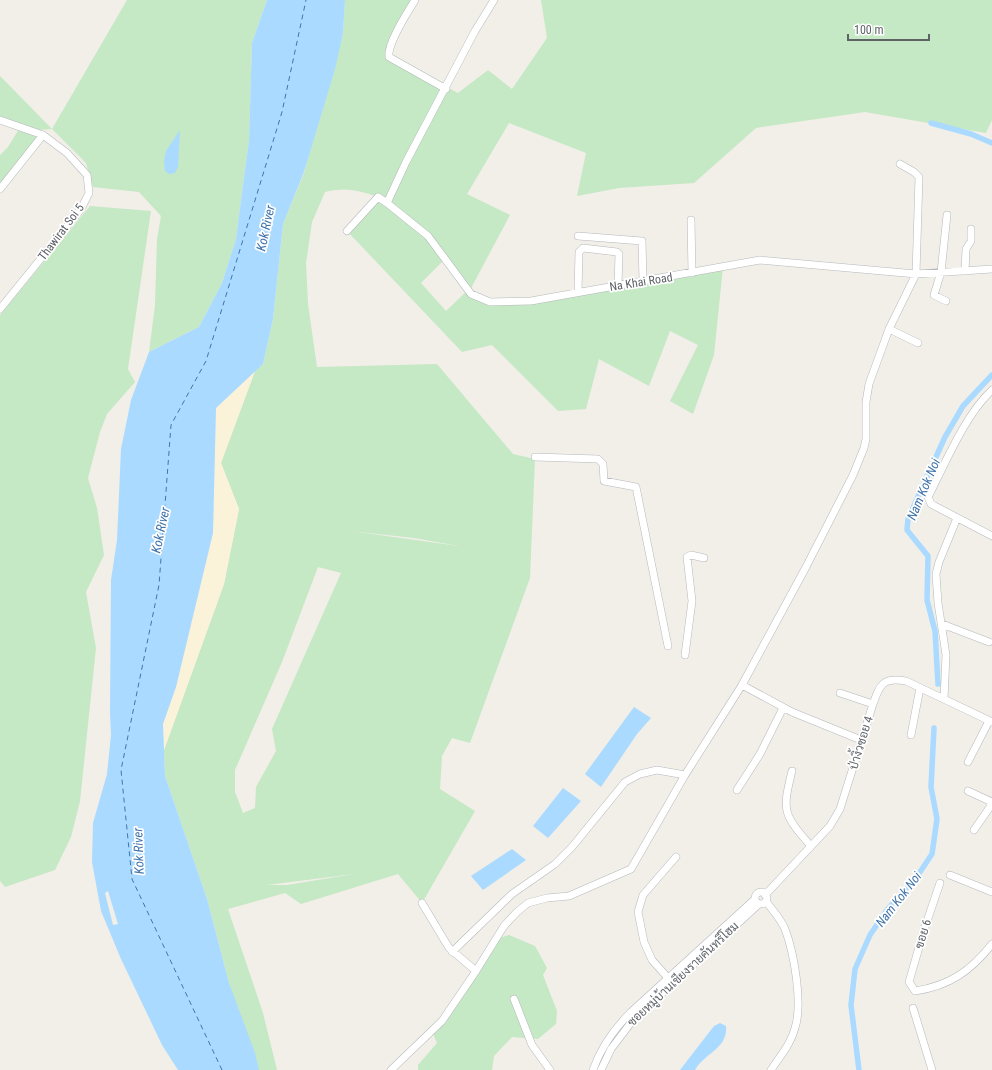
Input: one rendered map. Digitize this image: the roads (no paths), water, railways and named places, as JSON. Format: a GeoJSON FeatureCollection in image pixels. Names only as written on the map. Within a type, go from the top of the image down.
{"type":"FeatureCollection","features":[{"type":"Feature","properties":{"kind":"street"},"geometry":{"type":"LineString","coordinates":[[416,0],[403,21],[389,50],[389,57],[446,89]]}},
{"type":"Feature","properties":{"kind":"street"},"geometry":{"type":"LineString","coordinates":[[347,231],[378,198],[387,203],[406,162],[446,89],[475,31],[494,0]]}},
{"type":"Feature","properties":{"kind":"street","name":"Thawirat Soi 5"},"geometry":{"type":"LineString","coordinates":[[0,120],[42,135],[66,153],[87,175],[89,193],[81,209],[0,309]]}},
{"type":"Feature","properties":{"kind":"street"},"geometry":{"type":"LineString","coordinates":[[0,189],[42,135]]}},
{"type":"Feature","properties":{"kind":"street"},"geometry":{"type":"LineString","coordinates":[[391,1070],[442,1021],[504,926],[528,903],[547,898],[570,896],[631,869],[685,775],[742,685],[806,567],[853,475],[864,448],[866,439],[866,402],[869,384],[889,329],[916,274],[918,177],[914,172],[900,164]]}},
{"type":"Feature","properties":{"kind":"street","name":"Na Khai Road"},"geometry":{"type":"LineString","coordinates":[[387,203],[428,236],[471,294],[490,302],[531,301],[760,260],[916,274],[992,269]]}},
{"type":"Feature","properties":{"kind":"street"},"geometry":{"type":"LineString","coordinates":[[946,301],[934,295],[940,272],[947,215]]}},
{"type":"Feature","properties":{"kind":"street"},"geometry":{"type":"LineString","coordinates":[[691,220],[692,273]]}},
{"type":"Feature","properties":{"kind":"street"},"geometry":{"type":"LineString","coordinates":[[965,271],[966,249],[971,240],[971,229]]}},
{"type":"Feature","properties":{"kind":"street"},"geometry":{"type":"LineString","coordinates":[[578,236],[642,241],[643,281]]}},
{"type":"Feature","properties":{"kind":"street"},"geometry":{"type":"LineString","coordinates":[[578,292],[579,252],[583,248],[617,252],[619,254],[618,285]]}},
{"type":"Feature","properties":{"kind":"street"},"geometry":{"type":"LineString","coordinates":[[889,329],[918,343]]}},
{"type":"Feature","properties":{"kind":"street"},"geometry":{"type":"LineString","coordinates":[[992,390],[978,406],[928,498],[931,504],[992,536]]}},
{"type":"Feature","properties":{"kind":"street"},"geometry":{"type":"LineString","coordinates":[[535,457],[598,459],[603,464],[604,481],[636,487],[668,646]]}},
{"type":"Feature","properties":{"kind":"street"},"geometry":{"type":"LineString","coordinates":[[944,698],[946,655],[936,574],[939,562],[957,518]]}},
{"type":"Feature","properties":{"kind":"street"},"geometry":{"type":"LineString","coordinates":[[685,655],[692,601],[687,560],[691,555],[704,558]]}},
{"type":"Feature","properties":{"kind":"street"},"geometry":{"type":"LineString","coordinates":[[942,624],[988,642]]}},
{"type":"Feature","properties":{"kind":"street","name":"ป่างิ้วซอย 4"},"geometry":{"type":"LineString","coordinates":[[761,900],[810,845],[830,826],[840,809],[861,740],[880,687],[893,679],[906,681],[991,721]]}},
{"type":"Feature","properties":{"kind":"street"},"geometry":{"type":"LineString","coordinates":[[742,685],[784,708],[861,740]]}},
{"type":"Feature","properties":{"kind":"street"},"geometry":{"type":"LineString","coordinates":[[911,735],[920,688]]}},
{"type":"Feature","properties":{"kind":"street"},"geometry":{"type":"LineString","coordinates":[[840,693],[873,704]]}},
{"type":"Feature","properties":{"kind":"street"},"geometry":{"type":"LineString","coordinates":[[737,790],[760,754],[784,708]]}},
{"type":"Feature","properties":{"kind":"street"},"geometry":{"type":"LineString","coordinates":[[968,762],[991,721]]}},
{"type":"Feature","properties":{"kind":"street"},"geometry":{"type":"LineString","coordinates":[[452,952],[512,894],[555,864],[572,847],[619,787],[625,782],[640,774],[657,770],[685,775]]}},
{"type":"Feature","properties":{"kind":"street"},"geometry":{"type":"LineString","coordinates":[[792,771],[786,799],[787,813],[794,827],[810,845]]}},
{"type":"Feature","properties":{"kind":"street"},"geometry":{"type":"LineString","coordinates":[[968,790],[992,803],[974,830]]}},
{"type":"Feature","properties":{"kind":"street"},"geometry":{"type":"LineString","coordinates":[[668,978],[652,960],[644,942],[638,912],[643,895],[676,857]]}},
{"type":"Feature","properties":{"kind":"street"},"geometry":{"type":"LineString","coordinates":[[950,875],[992,892]]}},
{"type":"Feature","properties":{"kind":"street","name":"ฃอย 6"},"geometry":{"type":"LineString","coordinates":[[940,883],[924,930],[909,982],[910,986],[915,991],[946,983],[959,976],[980,960],[992,944]]}},
{"type":"Feature","properties":{"kind":"street"},"geometry":{"type":"LineString","coordinates":[[593,1070],[604,1045],[616,1028],[631,1012],[668,978],[761,900],[785,928],[796,974],[798,1000],[796,1026],[790,1041],[771,1070]]}},
{"type":"Feature","properties":{"kind":"street","name":"ซอยหมู่บ้านเชียงรายคันทรีโฮม"},"geometry":{"type":"LineString","coordinates":[[601,1070],[611,1049],[633,1020],[761,900]]}},
{"type":"Feature","properties":{"kind":"street"},"geometry":{"type":"LineString","coordinates":[[422,903],[437,930],[452,952],[476,971]]}},
{"type":"Feature","properties":{"kind":"street"},"geometry":{"type":"LineString","coordinates":[[514,999],[532,1045],[550,1070]]}},
{"type":"Feature","properties":{"kind":"street"},"geometry":{"type":"LineString","coordinates":[[913,1008],[932,1070]]}},
{"type":"Feature","properties":{"kind":"water","name":"Kok River"},"geometry":{"type":"Polygon","coordinates":[[[267,0],[345,0],[343,33],[335,69],[304,172],[283,224],[273,319],[263,364],[216,408],[213,533],[176,687],[163,724],[165,776],[207,899],[229,983],[255,1053],[259,1070],[178,1070],[162,1045],[121,959],[101,911],[92,862],[93,823],[107,774],[111,735],[111,580],[117,540],[121,449],[131,400],[149,352],[199,327],[222,283],[236,239],[249,141],[252,43],[267,0]]]}},
{"type":"Feature","properties":{"kind":"water"},"geometry":{"type":"Polygon","coordinates":[[[180,130],[178,167],[175,173],[169,174],[165,171],[164,160],[166,151],[180,130]]]}},
{"type":"Feature","properties":{"kind":"water"},"geometry":{"type":"Polygon","coordinates":[[[634,707],[651,718],[637,734],[601,787],[585,774],[634,707]]]}},
{"type":"Feature","properties":{"kind":"water"},"geometry":{"type":"Polygon","coordinates":[[[563,788],[581,801],[548,838],[533,826],[563,788]]]}},
{"type":"Feature","properties":{"kind":"water"},"geometry":{"type":"Polygon","coordinates":[[[512,849],[526,860],[483,890],[471,876],[512,849]]]}},
{"type":"Feature","properties":{"kind":"water"},"geometry":{"type":"Polygon","coordinates":[[[720,1023],[726,1026],[726,1034],[719,1046],[699,1064],[695,1070],[680,1070],[714,1026],[720,1023]]]}},
{"type":"Feature","properties":{"kind":"waterway","name":"Nam Kok Noi"},"geometry":{"type":"LineString","coordinates":[[931,123],[971,134],[992,143]]}},
{"type":"Feature","properties":{"kind":"waterway","name":"Nam Kok Noi"},"geometry":{"type":"LineString","coordinates":[[938,684],[935,631],[927,600],[928,556],[907,530],[908,519],[945,437],[963,406],[992,375]]}},
{"type":"Feature","properties":{"kind":"waterway","name":"Nam Kok Noi"},"geometry":{"type":"LineString","coordinates":[[859,1070],[851,1005],[855,969],[870,935],[887,910],[918,875],[932,854],[937,819],[931,787],[934,728]]}}]}
